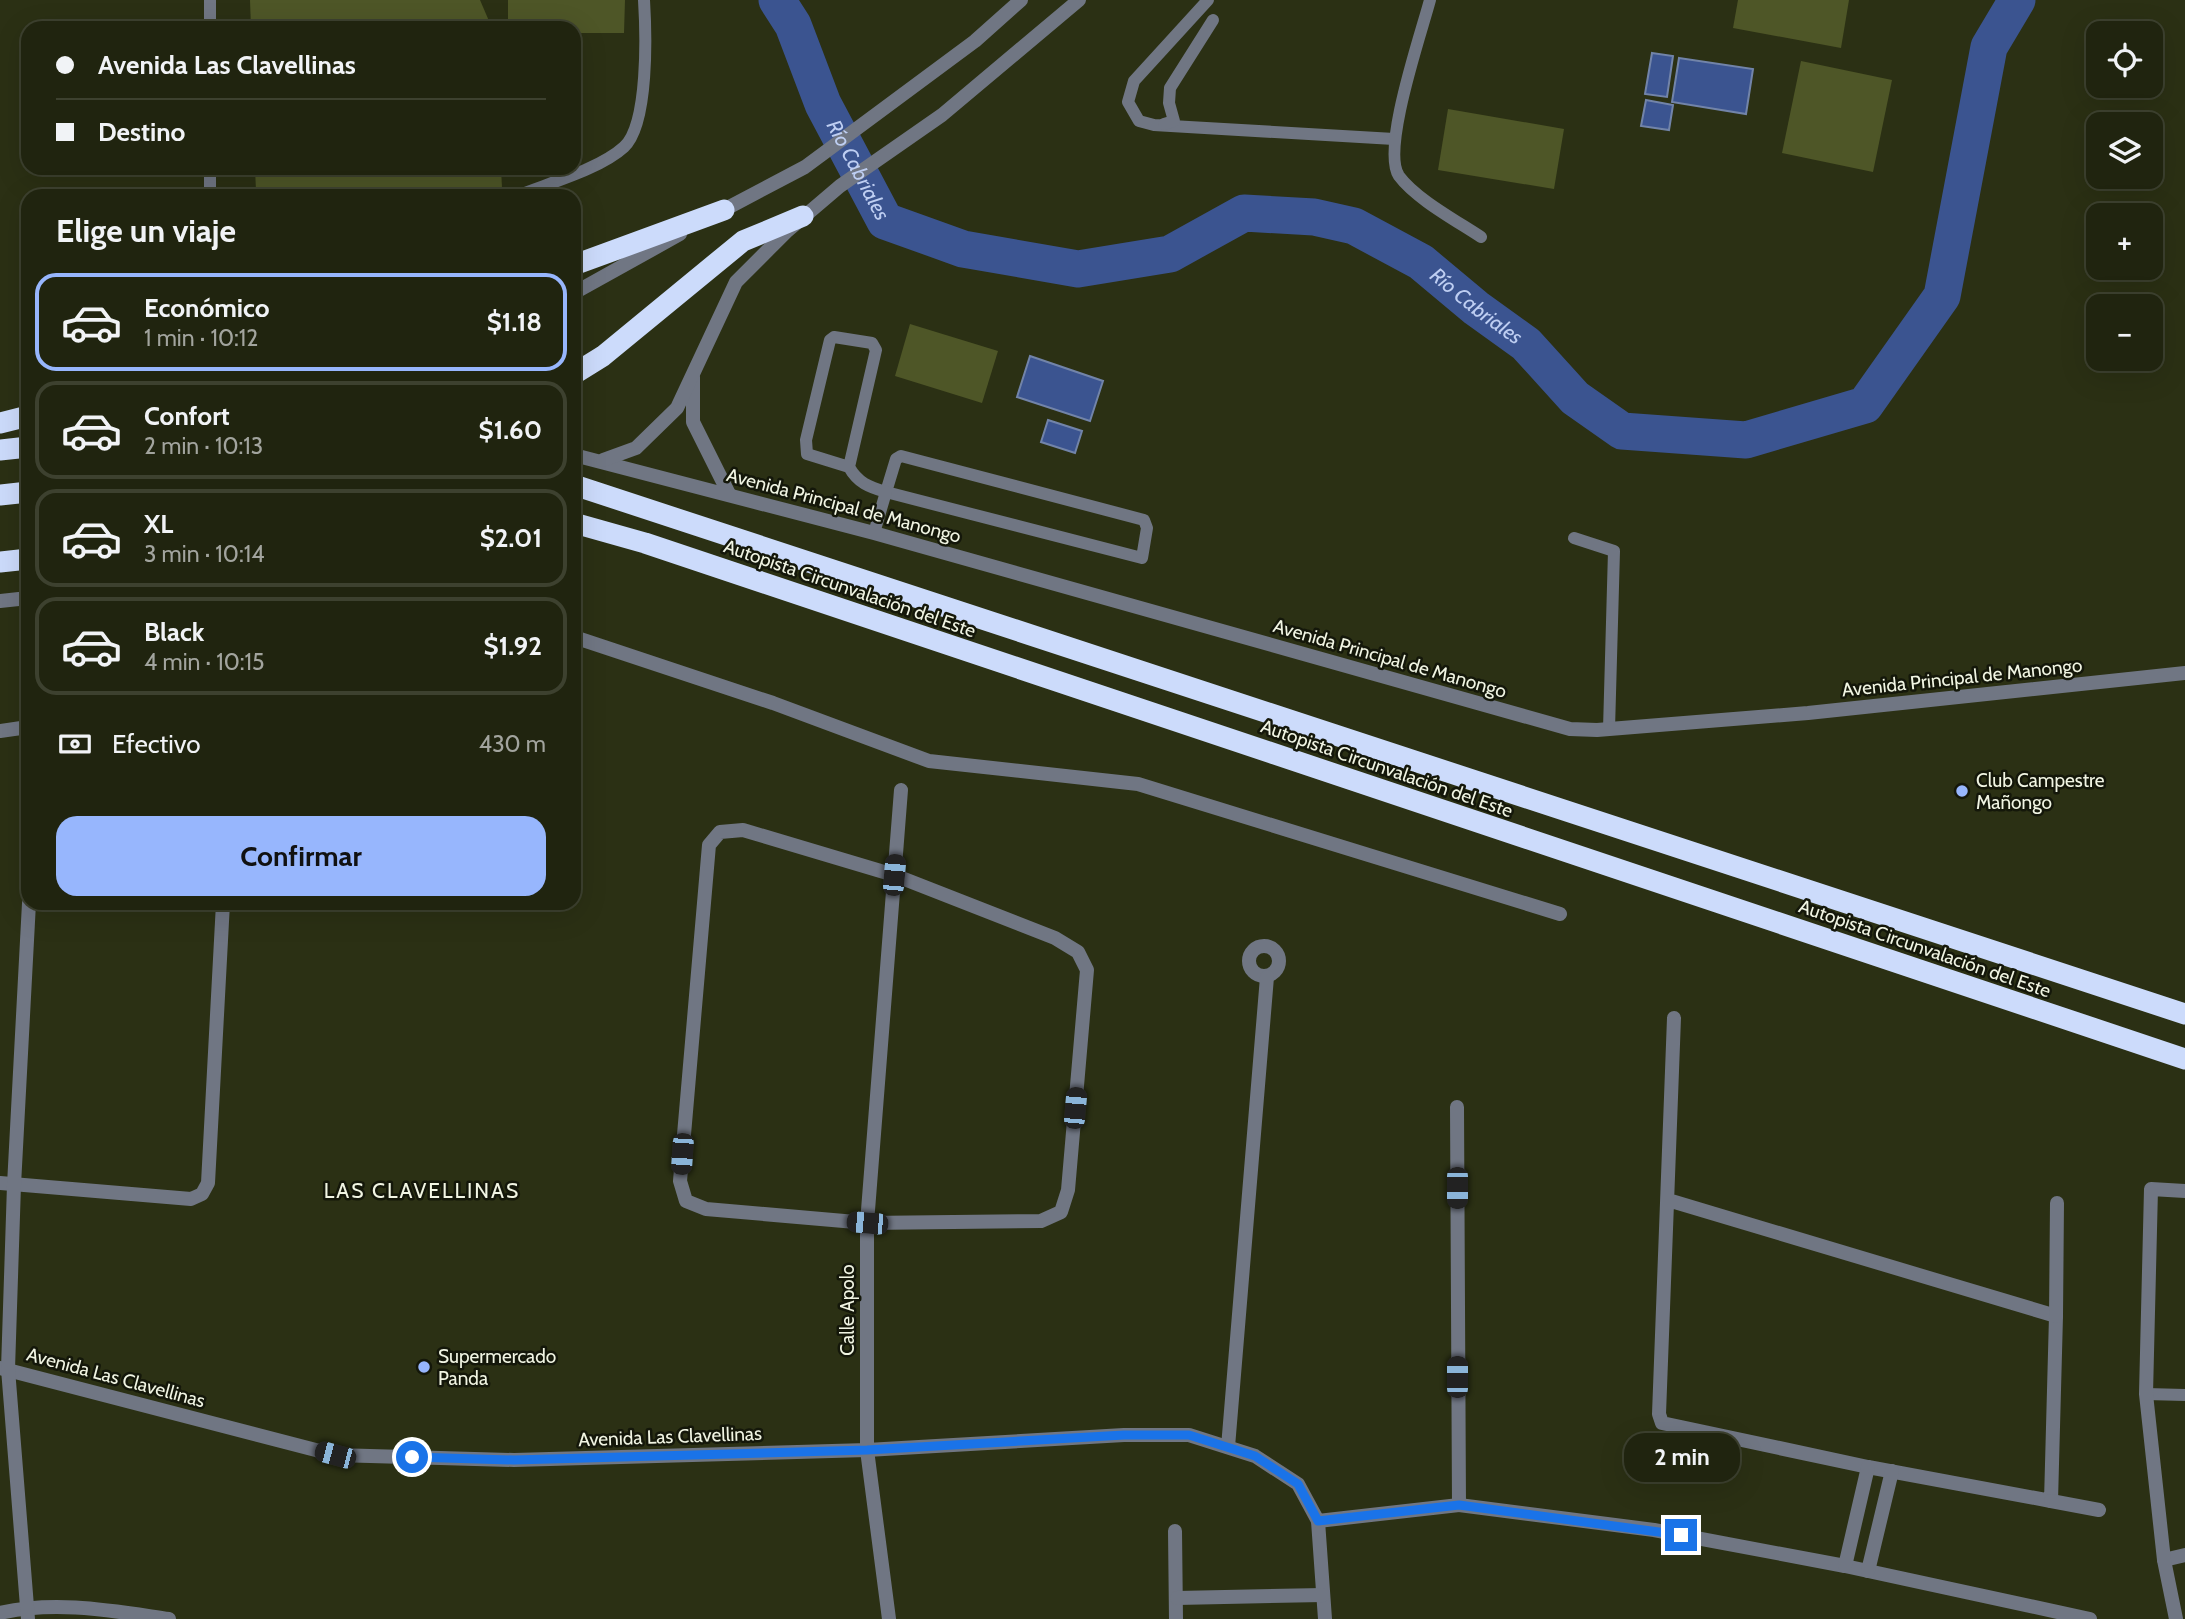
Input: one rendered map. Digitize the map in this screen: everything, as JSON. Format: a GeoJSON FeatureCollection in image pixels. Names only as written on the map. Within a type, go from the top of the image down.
{"type":"FeatureCollection","features":[{"type":"Feature","properties":{"kind":"highway"},"geometry":{"type":"LineString","coordinates":[[581,262],[724,209]]}},
{"type":"Feature","properties":{"kind":"highway"},"geometry":{"type":"LineString","coordinates":[[581,370],[603,356],[743,241],[803,216]]}},
{"type":"Feature","properties":{"kind":"highway"},"geometry":{"type":"LineString","coordinates":[[0,423],[21,418]]}},
{"type":"Feature","properties":{"kind":"highway"},"geometry":{"type":"LineString","coordinates":[[0,450],[21,448]]}},
{"type":"Feature","properties":{"kind":"highway","name":"Autopista Circunvalación del Este"},"geometry":{"type":"LineString","coordinates":[[581,487],[2185,1014]]}},
{"type":"Feature","properties":{"kind":"highway"},"geometry":{"type":"LineString","coordinates":[[0,495],[21,493]]}},
{"type":"Feature","properties":{"kind":"highway","name":"Autopista Circunvalación del Este"},"geometry":{"type":"LineString","coordinates":[[581,525],[645,543],[2185,1059]]}},
{"type":"Feature","properties":{"kind":"highway"},"geometry":{"type":"LineString","coordinates":[[0,562],[21,560]]}},
{"type":"Feature","properties":{"kind":"street"},"geometry":{"type":"LineString","coordinates":[[975,41],[1006,0]]}},
{"type":"Feature","properties":{"kind":"street"},"geometry":{"type":"LineString","coordinates":[[581,289],[805,167],[975,41],[1021,0]]}},
{"type":"Feature","properties":{"kind":"street"},"geometry":{"type":"LineString","coordinates":[[603,460],[636,448],[677,408],[736,282],[803,216],[840,186],[942,115],[1079,0]]}},
{"type":"Feature","properties":{"kind":"street"},"geometry":{"type":"LineString","coordinates":[[693,370],[693,422],[729,494]]}},
{"type":"Feature","properties":{"kind":"street","name":"Avenida Principal de Manongo"},"geometry":{"type":"LineString","coordinates":[[581,456],[874,533],[1570,729],[1609,729],[1808,713],[2185,673]]}},
{"type":"Feature","properties":{"kind":"street"},"geometry":{"type":"LineString","coordinates":[[0,601],[21,599]]}},
{"type":"Feature","properties":{"kind":"street"},"geometry":{"type":"LineString","coordinates":[[581,638],[773,703],[929,761],[1138,784],[1560,914]]}},
{"type":"Feature","properties":{"kind":"street"},"geometry":{"type":"LineString","coordinates":[[0,731],[21,728]]}},
{"type":"Feature","properties":{"kind":"street","name":"Calle Apolo"},"geometry":{"type":"LineString","coordinates":[[889,1619],[867,1450],[867,1223],[901,790]]}},
{"type":"Feature","properties":{"kind":"street"},"geometry":{"type":"LineString","coordinates":[[743,830],[894,875],[1055,938],[1078,952],[1087,970],[1068,1190],[1061,1212],[1041,1221],[867,1223],[706,1209],[686,1201],[680,1181],[709,845],[720,832],[743,830]]}},
{"type":"Feature","properties":{"kind":"street"},"geometry":{"type":"LineString","coordinates":[[27,1613],[4,1368],[7,1184],[28,910]]}},
{"type":"Feature","properties":{"kind":"street"},"geometry":{"type":"LineString","coordinates":[[7,1184],[191,1199],[202,1194],[208,1183],[223,910]]}},
{"type":"Feature","properties":{"kind":"street"},"geometry":{"type":"LineString","coordinates":[[1228,1447],[1267,977]]}},
{"type":"Feature","properties":{"kind":"street"},"geometry":{"type":"LineString","coordinates":[[1674,1018],[1659,1414],[1662,1423],[1868,1467],[2099,1510]]}},
{"type":"Feature","properties":{"kind":"street"},"geometry":{"type":"LineString","coordinates":[[1457,1107],[1459,1505]]}},
{"type":"Feature","properties":{"kind":"street"},"geometry":{"type":"LineString","coordinates":[[2176,1619],[2164,1560],[2146,1394],[2151,1189],[2185,1191]]}},
{"type":"Feature","properties":{"kind":"street"},"geometry":{"type":"LineString","coordinates":[[1668,1200],[2056,1316]]}},
{"type":"Feature","properties":{"kind":"street"},"geometry":{"type":"LineString","coordinates":[[2051,1501],[2057,1203]]}},
{"type":"Feature","properties":{"kind":"street","name":"Avenida Las Clavellinas"},"geometry":{"type":"LineString","coordinates":[[4,1368],[335,1455],[514,1460],[867,1450],[1124,1435],[1189,1435],[1255,1456],[1298,1484],[1318,1521]]}},
{"type":"Feature","properties":{"kind":"street"},"geometry":{"type":"LineString","coordinates":[[1844,1566],[1868,1467]]}},
{"type":"Feature","properties":{"kind":"street"},"geometry":{"type":"LineString","coordinates":[[1868,1572],[1892,1471]]}},
{"type":"Feature","properties":{"kind":"street"},"geometry":{"type":"LineString","coordinates":[[1325,1619],[1318,1521],[1459,1505],[1654,1530],[1844,1566],[2091,1619]]}},
{"type":"Feature","properties":{"kind":"street"},"geometry":{"type":"LineString","coordinates":[[1175,1531],[1176,1619]]}},
{"type":"Feature","properties":{"kind":"street"},"geometry":{"type":"LineString","coordinates":[[2164,1560],[2185,1556]]}},
{"type":"Feature","properties":{"kind":"street"},"geometry":{"type":"LineString","coordinates":[[1177,1598],[1323,1595]]}},
{"type":"Feature","properties":{"kind":"street"},"geometry":{"type":"LineString","coordinates":[[0,1613],[89,1608],[169,1619]]}},
{"type":"Feature","properties":{"kind":"lane"},"geometry":{"type":"LineString","coordinates":[[210,0],[210,21]]}},
{"type":"Feature","properties":{"kind":"lane"},"geometry":{"type":"LineString","coordinates":[[581,169],[610,157],[627,145],[640,110],[645,79],[644,0]]}},
{"type":"Feature","properties":{"kind":"lane"},"geometry":{"type":"LineString","coordinates":[[1208,0],[1134,81],[1128,102],[1139,121],[1154,125],[1394,139]]}},
{"type":"Feature","properties":{"kind":"lane"},"geometry":{"type":"LineString","coordinates":[[1430,0],[1394,139],[1394,162],[1398,175],[1410,188],[1481,237]]}},
{"type":"Feature","properties":{"kind":"lane"},"geometry":{"type":"LineString","coordinates":[[1154,125],[1174,121],[1168,103],[1170,88],[1213,20]]}},
{"type":"Feature","properties":{"kind":"lane"},"geometry":{"type":"LineString","coordinates":[[534,189],[567,175]]}},
{"type":"Feature","properties":{"kind":"lane"},"geometry":{"type":"LineString","coordinates":[[849,467],[807,454],[805,446],[830,340],[834,337],[872,342],[876,350],[849,467],[855,478],[867,486],[887,492],[1142,558],[1147,528],[1144,520],[907,456],[896,459],[887,492],[874,533]]}},
{"type":"Feature","properties":{"kind":"lane"},"geometry":{"type":"LineString","coordinates":[[1574,538],[1614,551],[1609,729]]}},
{"type":"Feature","properties":{"kind":"lane"},"geometry":{"type":"LineString","coordinates":[[2146,1394],[2185,1395]]}},
{"type":"Feature","properties":{"kind":"green space"},"geometry":{"type":"Polygon","coordinates":[[[250,0],[480,0],[489,21],[251,21],[250,0]]]}},
{"type":"Feature","properties":{"kind":"green space"},"geometry":{"type":"Polygon","coordinates":[[[508,0],[625,0],[624,33],[581,33],[581,21],[508,21],[508,0]]]}},
{"type":"Feature","properties":{"kind":"green space"},"geometry":{"type":"Polygon","coordinates":[[[1738,0],[1849,0],[1841,48],[1733,28],[1738,0]]]}},
{"type":"Feature","properties":{"kind":"green space"},"geometry":{"type":"Polygon","coordinates":[[[1801,61],[1892,80],[1873,172],[1782,153],[1801,61]]]}},
{"type":"Feature","properties":{"kind":"green space"},"geometry":{"type":"Polygon","coordinates":[[[1448,109],[1564,129],[1554,189],[1438,170],[1448,109]]]}},
{"type":"Feature","properties":{"kind":"green space"},"geometry":{"type":"Polygon","coordinates":[[[255,175],[501,175],[502,188],[481,189],[256,189],[255,175]]]}},
{"type":"Feature","properties":{"kind":"green space"},"geometry":{"type":"Polygon","coordinates":[[[910,324],[998,351],[982,403],[895,376],[910,324]]]}},
{"type":"Feature","properties":{"kind":"water"},"geometry":{"type":"Polygon","coordinates":[[[1652,53],[1673,56],[1667,97],[1645,94],[1652,53]]]}},
{"type":"Feature","properties":{"kind":"water"},"geometry":{"type":"Polygon","coordinates":[[[1679,58],[1753,69],[1746,114],[1672,102],[1679,58]]]}},
{"type":"Feature","properties":{"kind":"water"},"geometry":{"type":"Polygon","coordinates":[[[1646,100],[1673,105],[1669,130],[1641,126],[1646,100]]]}},
{"type":"Feature","properties":{"kind":"water"},"geometry":{"type":"Polygon","coordinates":[[[1030,356],[1103,381],[1090,421],[1017,397],[1030,356]]]}},
{"type":"Feature","properties":{"kind":"water"},"geometry":{"type":"Polygon","coordinates":[[[1048,420],[1082,431],[1075,453],[1041,442],[1048,420]]]}},
{"type":"Feature","properties":{"kind":"waterway","name":"Río Cabriales"},"geometry":{"type":"LineString","coordinates":[[777,0],[793,25],[823,104],[885,221],[963,249],[1078,269],[1170,254],[1244,213],[1314,217],[1354,226],[1421,262],[1476,308],[1526,344],[1575,398],[1622,431],[1746,440],[1865,405],[1942,296],[1989,47],[2017,0]]}},
{"type":"Feature","properties":{"kind":"place","name":"Club Campestre Mañongo"},"geometry":{"type":"Point","coordinates":[1962,791]}},
{"type":"Feature","properties":{"kind":"place","name":"Supermercado Panda"},"geometry":{"type":"Point","coordinates":[424,1367]}},
{"type":"Feature","properties":{"kind":"district","name":"LAS CLAVELLINAS"},"geometry":{"type":"Point","coordinates":[422,1191]}},
{"type":"Feature","properties":{"kind":"route"},"geometry":{"type":"LineString","coordinates":[[412,1457],[514,1460],[867,1450],[1124,1435],[1189,1435],[1255,1456],[1298,1484],[1318,1521],[1459,1505],[1681,1535]]}}]}
